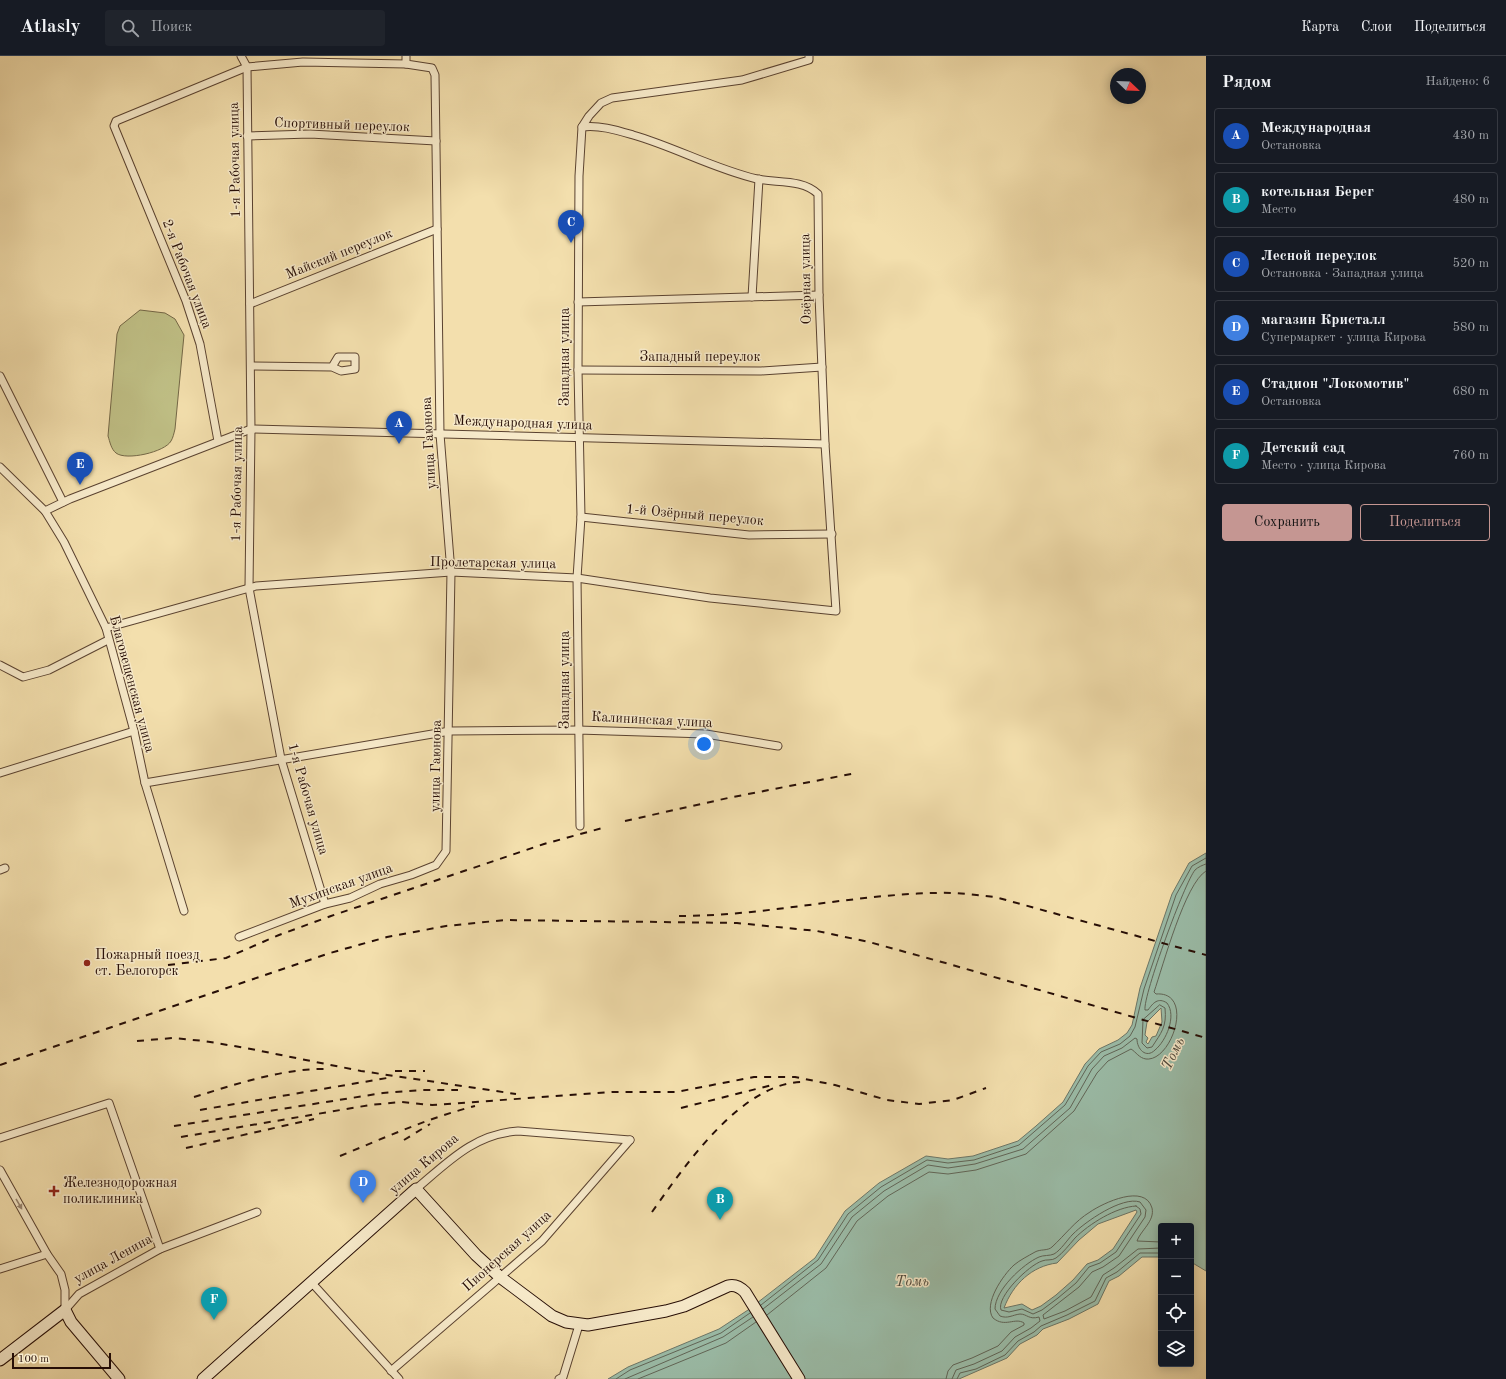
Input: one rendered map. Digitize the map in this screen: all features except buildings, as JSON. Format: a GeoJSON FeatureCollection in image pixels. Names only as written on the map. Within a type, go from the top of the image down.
{"type":"FeatureCollection","features":[{"type":"Feature","properties":{"kind":"main road"},"geometry":{"type":"LineString","coordinates":[[416,1189],[476,1255],[500,1276],[552,1316],[579,1325],[588,1325],[666,1311],[684,1306],[733,1284],[740,1287],[745,1292],[799,1379]]}},
{"type":"Feature","properties":{"kind":"main road","name":"улица Кирова"},"geometry":{"type":"LineString","coordinates":[[203,1379],[416,1189]]}},
{"type":"Feature","properties":{"kind":"main road"},"geometry":{"type":"LineString","coordinates":[[65,1310],[71,1322],[119,1379]]}},
{"type":"Feature","properties":{"kind":"main road","name":"улица Ленина"},"geometry":{"type":"LineString","coordinates":[[0,1360],[65,1310]]}},
{"type":"Feature","properties":{"kind":"street"},"geometry":{"type":"LineString","coordinates":[[241,56],[247,66],[297,59],[406,60]]}},
{"type":"Feature","properties":{"kind":"street"},"geometry":{"type":"LineString","coordinates":[[582,127],[589,116],[601,103],[612,98],[742,80],[809,60],[809,56]]}},
{"type":"Feature","properties":{"kind":"street","name":"улица Гаюнова"},"geometry":{"type":"LineString","coordinates":[[406,60],[432,68],[435,75],[440,434],[451,572],[450,731],[446,851]]}},
{"type":"Feature","properties":{"kind":"street","name":"2-я Рабочая улица"},"geometry":{"type":"LineString","coordinates":[[218,442],[200,344],[186,301],[114,126],[116,121],[247,66]]}},
{"type":"Feature","properties":{"kind":"street","name":"1-я Рабочая улица"},"geometry":{"type":"LineString","coordinates":[[247,66],[251,429],[249,588],[282,759],[326,904]]}},
{"type":"Feature","properties":{"kind":"street","name":"Озёрная улица"},"geometry":{"type":"LineString","coordinates":[[582,127],[595,126],[619,131],[672,148],[714,165],[759,179],[771,179],[811,188],[818,194],[819,295],[825,444],[836,611]]}},
{"type":"Feature","properties":{"kind":"street","name":"Западная улица"},"geometry":{"type":"LineString","coordinates":[[580,826],[577,578],[581,516],[578,439],[578,302],[579,176],[582,127]]}},
{"type":"Feature","properties":{"kind":"street","name":"Спортивный переулок"},"geometry":{"type":"LineString","coordinates":[[247,136],[310,134],[436,141]]}},
{"type":"Feature","properties":{"kind":"street"},"geometry":{"type":"LineString","coordinates":[[752,297],[759,179]]}},
{"type":"Feature","properties":{"kind":"street","name":"Майский переулок"},"geometry":{"type":"LineString","coordinates":[[250,304],[437,229]]}},
{"type":"Feature","properties":{"kind":"street"},"geometry":{"type":"LineString","coordinates":[[578,302],[819,295]]}},
{"type":"Feature","properties":{"kind":"street"},"geometry":{"type":"LineString","coordinates":[[250,366],[332,367]]}},
{"type":"Feature","properties":{"kind":"street","name":"Западный переулок"},"geometry":{"type":"LineString","coordinates":[[578,370],[762,371],[822,367]]}},
{"type":"Feature","properties":{"kind":"street"},"geometry":{"type":"LineString","coordinates":[[0,376],[63,502]]}},
{"type":"Feature","properties":{"kind":"street","name":"Международная улица"},"geometry":{"type":"LineString","coordinates":[[45,511],[63,502],[251,429],[578,439],[825,444]]}},
{"type":"Feature","properties":{"kind":"street","name":"Благовещенская улица"},"geometry":{"type":"LineString","coordinates":[[0,467],[45,511],[64,542],[106,628],[134,732],[145,783],[184,911]]}},
{"type":"Feature","properties":{"kind":"street","name":"1-й Озёрный переулок"},"geometry":{"type":"LineString","coordinates":[[581,516],[742,534],[832,534]]}},
{"type":"Feature","properties":{"kind":"street","name":"Пролетарская улица"},"geometry":{"type":"LineString","coordinates":[[106,628],[256,586],[451,572],[577,578],[710,598],[836,611]]}},
{"type":"Feature","properties":{"kind":"street"},"geometry":{"type":"LineString","coordinates":[[0,665],[23,677],[49,670],[108,640]]}},
{"type":"Feature","properties":{"kind":"street","name":"Калининская улица"},"geometry":{"type":"LineString","coordinates":[[145,783],[450,731],[578,730],[706,734],[778,746]]}},
{"type":"Feature","properties":{"kind":"street"},"geometry":{"type":"LineString","coordinates":[[0,773],[134,732]]}},
{"type":"Feature","properties":{"kind":"street","name":"Мухинская улица"},"geometry":{"type":"LineString","coordinates":[[239,937],[326,904],[350,898],[380,884],[411,875],[436,865],[446,851]]}},
{"type":"Feature","properties":{"kind":"street"},"geometry":{"type":"LineString","coordinates":[[0,1138],[109,1103],[160,1250]]}},
{"type":"Feature","properties":{"kind":"street","name":"улица Кирова"},"geometry":{"type":"LineString","coordinates":[[416,1189],[467,1147],[482,1138],[503,1132],[518,1131],[630,1140]]}},
{"type":"Feature","properties":{"kind":"street","name":"Пионерская улица"},"geometry":{"type":"LineString","coordinates":[[390,1371],[542,1241],[630,1140]]}},
{"type":"Feature","properties":{"kind":"street"},"geometry":{"type":"LineString","coordinates":[[0,1170],[47,1254],[61,1274],[65,1290],[65,1310]]}},
{"type":"Feature","properties":{"kind":"street","name":"улица Ленина"},"geometry":{"type":"LineString","coordinates":[[65,1310],[80,1294],[160,1250],[257,1212]]}},
{"type":"Feature","properties":{"kind":"street"},"geometry":{"type":"LineString","coordinates":[[0,1269],[47,1254]]}},
{"type":"Feature","properties":{"kind":"street"},"geometry":{"type":"LineString","coordinates":[[312,1283],[390,1371],[399,1379]]}},
{"type":"Feature","properties":{"kind":"street"},"geometry":{"type":"LineString","coordinates":[[559,1379],[563,1377],[579,1325]]}},
{"type":"Feature","properties":{"kind":"green space"},"geometry":{"type":"Polygon","coordinates":[[[140,310],[165,313],[175,319],[184,335],[175,429],[172,440],[161,449],[154,452],[136,456],[128,456],[121,455],[114,451],[108,436],[117,334],[120,326],[140,310]]]}},
{"type":"Feature","properties":{"kind":"water","name":"Томь"},"geometry":{"type":"Polygon","coordinates":[[[1206,853],[1206,1271],[1194,1264],[1194,1223],[1158,1223],[1158,1257],[1142,1257],[1119,1276],[1109,1281],[1098,1304],[1069,1319],[1043,1329],[1037,1335],[1020,1344],[1007,1358],[959,1379],[608,1379],[628,1367],[719,1329],[748,1310],[815,1258],[845,1211],[879,1183],[926,1156],[948,1159],[973,1156],[1018,1141],[1036,1126],[1063,1102],[1085,1064],[1099,1049],[1118,1040],[1127,1033],[1132,1025],[1140,988],[1172,894],[1189,863],[1206,853]],[[1161,1008],[1147,1022],[1145,1035],[1148,1038],[1146,1042],[1148,1044],[1152,1037],[1156,1036],[1162,1022],[1161,1008]],[[1136,1210],[1098,1224],[1079,1240],[1057,1263],[1039,1268],[1024,1278],[1013,1291],[1004,1308],[1022,1304],[1032,1310],[1041,1306],[1073,1280],[1087,1264],[1098,1260],[1113,1249],[1137,1212],[1136,1210]]]}},
{"type":"Feature","properties":{"kind":"railway"},"geometry":{"type":"LineString","coordinates":[[625,821],[728,798],[856,773]]}},
{"type":"Feature","properties":{"kind":"railway"},"geometry":{"type":"LineString","coordinates":[[168,965],[226,958],[279,935],[331,916],[544,844],[606,827]]}},
{"type":"Feature","properties":{"kind":"railway"},"geometry":{"type":"LineString","coordinates":[[679,916],[743,913],[870,897],[957,893],[995,897],[1206,955]]}},
{"type":"Feature","properties":{"kind":"railway"},"geometry":{"type":"LineString","coordinates":[[0,1065],[330,953],[387,937],[446,926],[505,920],[737,923],[817,931],[869,942],[949,964],[1206,1038]]}},
{"type":"Feature","properties":{"kind":"railway"},"geometry":{"type":"LineString","coordinates":[[137,1041],[173,1038],[204,1041],[361,1071],[516,1094]]}},
{"type":"Feature","properties":{"kind":"railway"},"geometry":{"type":"LineString","coordinates":[[194,1097],[243,1082],[277,1074],[311,1069],[328,1069]]}},
{"type":"Feature","properties":{"kind":"railway"},"geometry":{"type":"LineString","coordinates":[[395,1071],[425,1071]]}},
{"type":"Feature","properties":{"kind":"railway"},"geometry":{"type":"LineString","coordinates":[[181,1137],[370,1105],[401,1102],[432,1105],[613,1092],[676,1092],[754,1077],[795,1077],[835,1085],[887,1100],[919,1104],[953,1100],[986,1088]]}},
{"type":"Feature","properties":{"kind":"railway"},"geometry":{"type":"LineString","coordinates":[[200,1110],[387,1078]]}},
{"type":"Feature","properties":{"kind":"railway"},"geometry":{"type":"LineString","coordinates":[[652,1212],[698,1151],[737,1111],[759,1096],[781,1085],[804,1082]]}},
{"type":"Feature","properties":{"kind":"railway"},"geometry":{"type":"LineString","coordinates":[[681,1108],[772,1085]]}},
{"type":"Feature","properties":{"kind":"railway"},"geometry":{"type":"LineString","coordinates":[[174,1126],[383,1093],[422,1090],[458,1090]]}},
{"type":"Feature","properties":{"kind":"railway"},"geometry":{"type":"LineString","coordinates":[[340,1156],[423,1122],[475,1106]]}},
{"type":"Feature","properties":{"kind":"railway"},"geometry":{"type":"LineString","coordinates":[[186,1148],[314,1119]]}},
{"type":"Feature","properties":{"kind":"railway"},"geometry":{"type":"LineString","coordinates":[[404,1140],[430,1124]]}},
{"type":"Feature","properties":{"kind":"place","name":"Лесной переулок"},"geometry":{"type":"Point","coordinates":[571,243]}},
{"type":"Feature","properties":{"kind":"place","name":"Международная"},"geometry":{"type":"Point","coordinates":[399,444]}},
{"type":"Feature","properties":{"kind":"place","name":"Стадион \"Локомотив\""},"geometry":{"type":"Point","coordinates":[80,485]}},
{"type":"Feature","properties":{"kind":"place","name":"Пожарный поезд ст. Белогорск"},"geometry":{"type":"Point","coordinates":[87,963]}},
{"type":"Feature","properties":{"kind":"place","name":"Железнодорожная поликлиника"},"geometry":{"type":"Point","coordinates":[54,1191]}},
{"type":"Feature","properties":{"kind":"place","name":"магазин Кристалл"},"geometry":{"type":"Point","coordinates":[363,1203]}},
{"type":"Feature","properties":{"kind":"place","name":"котельная Берег"},"geometry":{"type":"Point","coordinates":[720,1220]}},
{"type":"Feature","properties":{"kind":"place","name":"Детский сад"},"geometry":{"type":"Point","coordinates":[214,1320]}}]}
